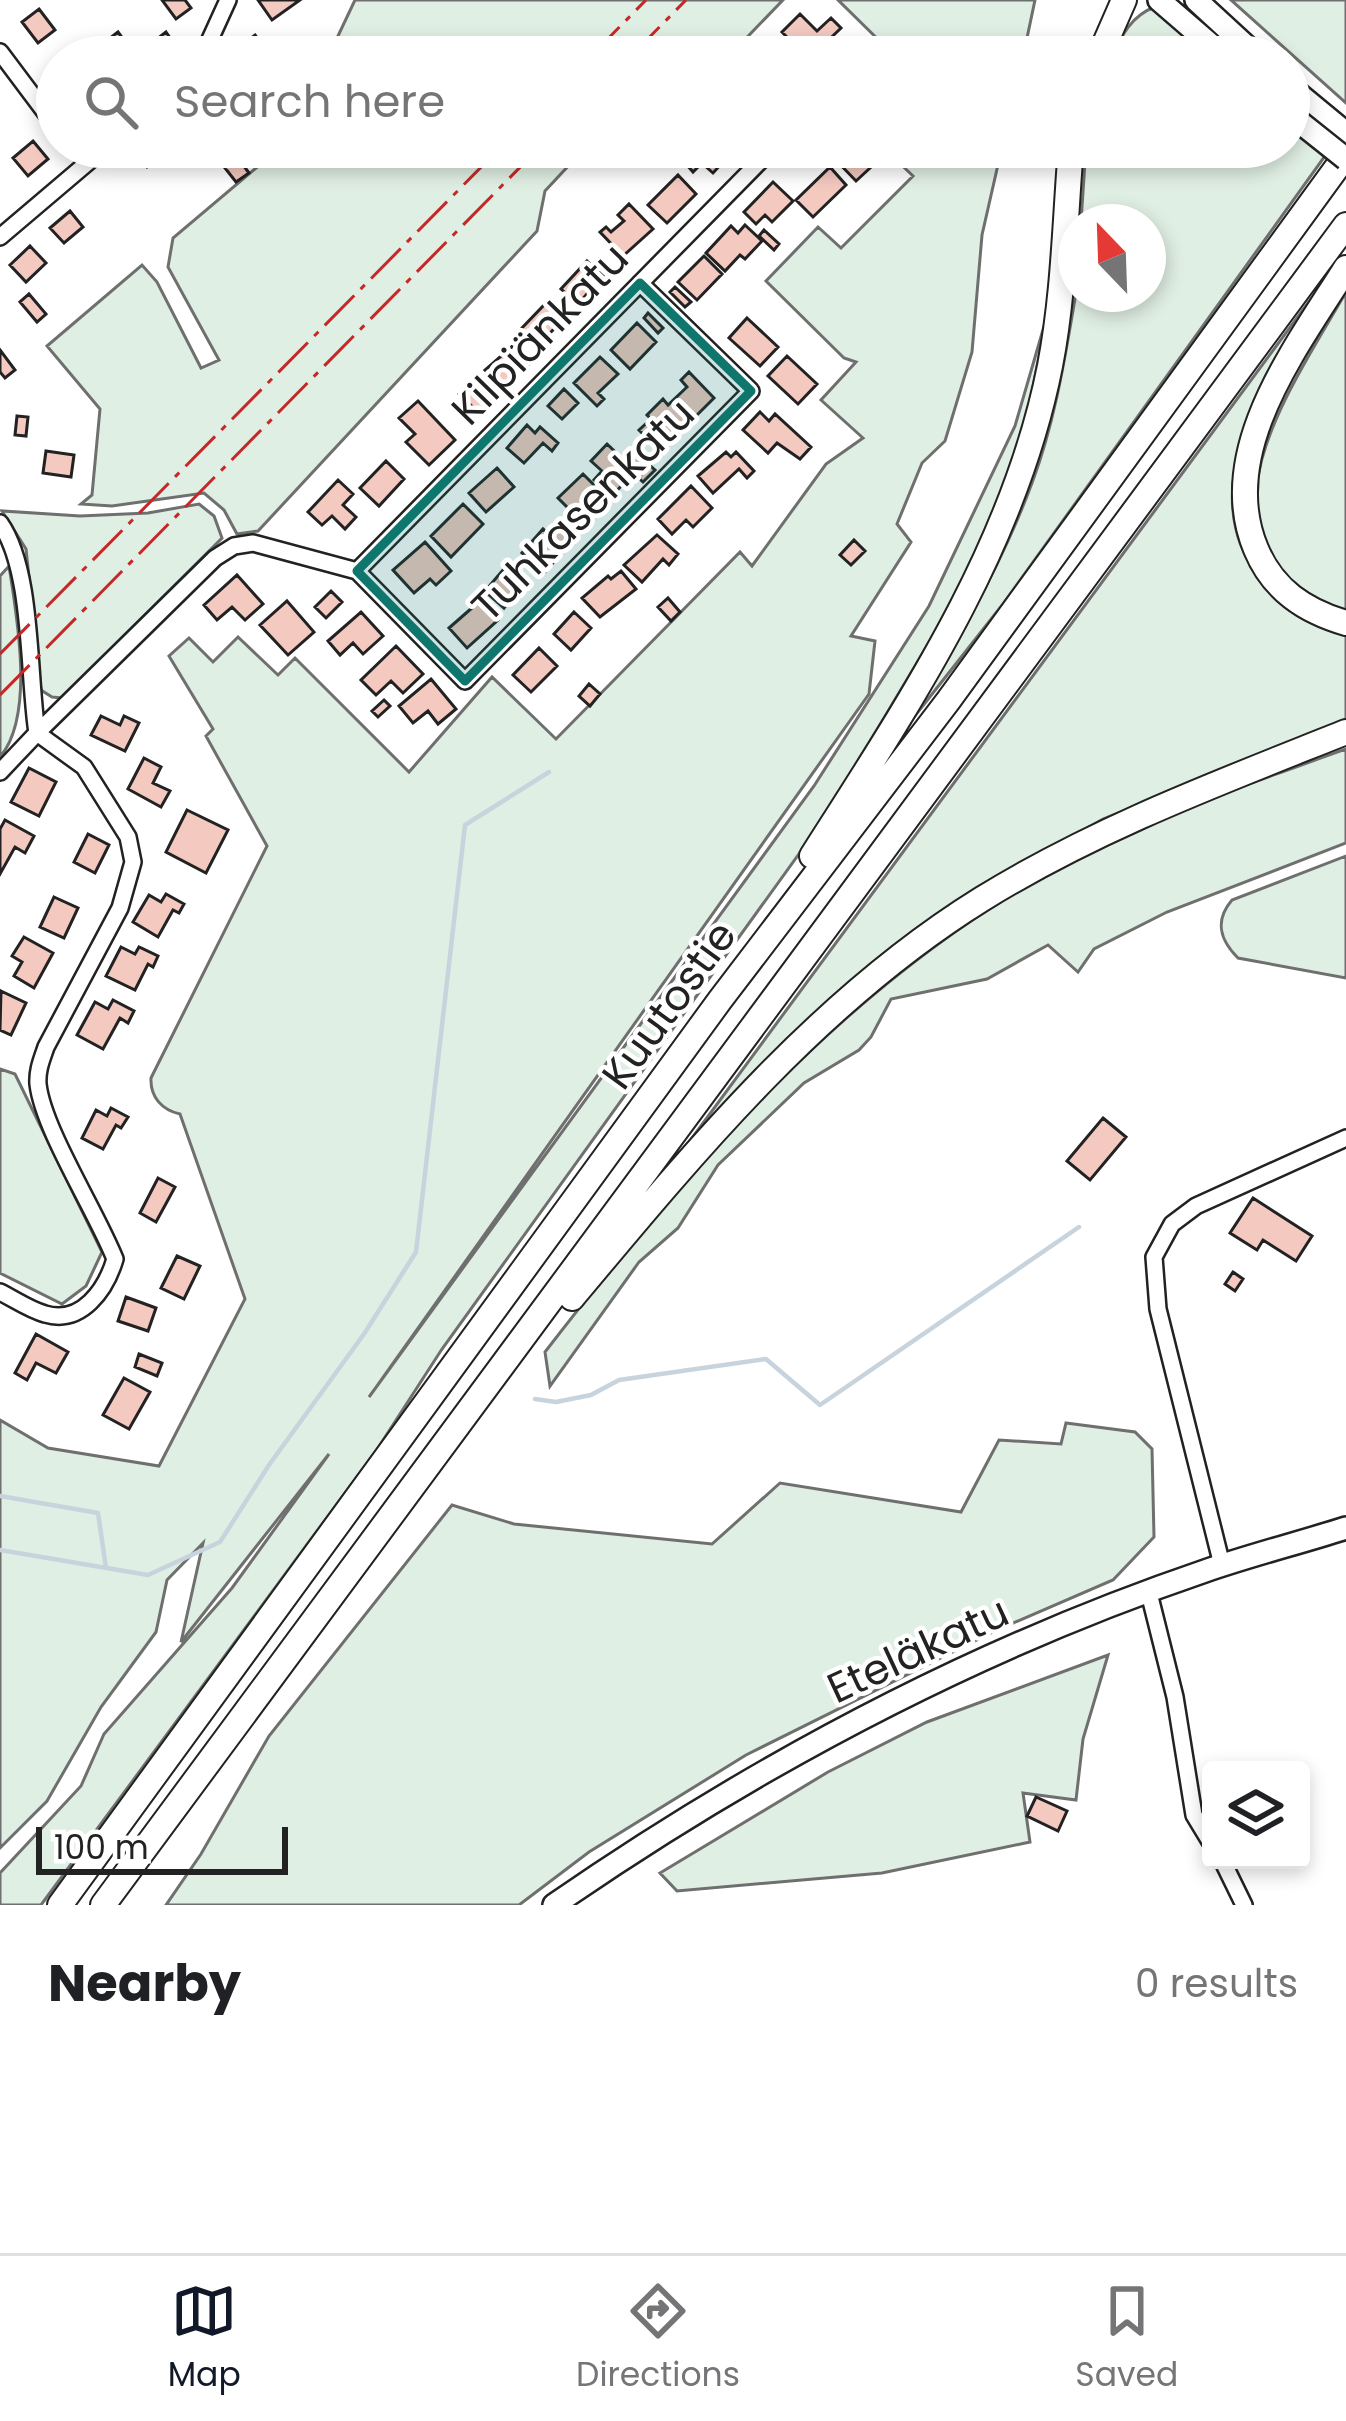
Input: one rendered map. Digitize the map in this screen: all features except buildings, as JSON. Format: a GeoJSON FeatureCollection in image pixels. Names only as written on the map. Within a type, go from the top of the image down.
{"type":"FeatureCollection","features":[{"type":"Feature","properties":{"kind":"highway"},"geometry":{"type":"LineString","coordinates":[[1108,36],[1124,0]]}},
{"type":"Feature","properties":{"kind":"highway","name":"Kuutostie"},"geometry":{"type":"LineString","coordinates":[[60,1905],[720,1000],[948,700],[1346,157]]}},
{"type":"Feature","properties":{"kind":"highway"},"geometry":{"type":"LineString","coordinates":[[720,1000],[942,646],[1014,496],[1050,366],[1069,168]]}},
{"type":"Feature","properties":{"kind":"highway","name":"Kuutostie"},"geometry":{"type":"LineString","coordinates":[[103,1905],[1346,225]]}},
{"type":"Feature","properties":{"kind":"highway"},"geometry":{"type":"LineString","coordinates":[[1346,268],[1263,413],[1242,495],[1245,523],[1261,561],[1285,593],[1319,615],[1346,622]]}},
{"type":"Feature","properties":{"kind":"highway"},"geometry":{"type":"LineString","coordinates":[[420,1480],[694,1152],[834,1013],[907,952],[979,901],[1122,822],[1346,732]]}},
{"type":"Feature","properties":{"kind":"main road"},"geometry":{"type":"LineString","coordinates":[[1159,0],[1201,36]]}},
{"type":"Feature","properties":{"kind":"main road"},"geometry":{"type":"LineString","coordinates":[[1196,0],[1235,36]]}},
{"type":"Feature","properties":{"kind":"main road"},"geometry":{"type":"LineString","coordinates":[[1310,118],[1346,134]]}},
{"type":"Feature","properties":{"kind":"main road"},"geometry":{"type":"LineString","coordinates":[[1310,124],[1346,157]]}},
{"type":"Feature","properties":{"kind":"main road","name":"Eteläkatu"},"geometry":{"type":"LineString","coordinates":[[554,1905],[737,1786],[973,1665],[1222,1565],[1346,1528]]}},
{"type":"Feature","properties":{"kind":"street"},"geometry":{"type":"LineString","coordinates":[[212,36],[228,0]]}},
{"type":"Feature","properties":{"kind":"street"},"geometry":{"type":"LineString","coordinates":[[0,52],[36,100]]}},
{"type":"Feature","properties":{"kind":"street"},"geometry":{"type":"LineString","coordinates":[[0,237],[80,168]]}},
{"type":"Feature","properties":{"kind":"street","name":"Kilpiänkatu"},"geometry":{"type":"LineString","coordinates":[[357,571],[753,168]]}},
{"type":"Feature","properties":{"kind":"street","name":"Tuhkasenkatu"},"geometry":{"type":"LineString","coordinates":[[357,571],[465,681],[751,391],[640,283]]}},
{"type":"Feature","properties":{"kind":"street"},"geometry":{"type":"LineString","coordinates":[[0,523],[11,538],[19,570],[37,733],[84,767],[128,837],[133,862],[120,908],[38,1070],[38,1088],[47,1113],[115,1259],[108,1283],[82,1309],[67,1316],[46,1315],[0,1292]]}},
{"type":"Feature","properties":{"kind":"street"},"geometry":{"type":"LineString","coordinates":[[0,772],[215,558],[234,546],[253,543],[357,571]]}},
{"type":"Feature","properties":{"kind":"street"},"geometry":{"type":"LineString","coordinates":[[1222,1565],[1158,1309],[1154,1257],[1172,1224],[1196,1206],[1346,1138]]}},
{"type":"Feature","properties":{"kind":"street"},"geometry":{"type":"LineString","coordinates":[[1148,1593],[1175,1696],[1194,1815],[1202,1828]]}},
{"type":"Feature","properties":{"kind":"street"},"geometry":{"type":"LineString","coordinates":[[1226,1869],[1244,1905]]}},
{"type":"Feature","properties":{"kind":"highlighted area"},"geometry":{"type":"Polygon","coordinates":[[[640,283],[751,391],[465,681],[357,571],[640,283]]]}},
{"type":"Feature","properties":{"kind":"green space"},"geometry":{"type":"Polygon","coordinates":[[[355,0],[783,0],[748,36],[338,36],[355,0]]]}},
{"type":"Feature","properties":{"kind":"green space"},"geometry":{"type":"Polygon","coordinates":[[[838,0],[1035,0],[1027,36],[875,36],[838,0]]]}},
{"type":"Feature","properties":{"kind":"green space"},"geometry":{"type":"Polygon","coordinates":[[[1231,0],[1346,0],[1346,103],[1310,71],[1310,36],[1271,36],[1231,0]]]}},
{"type":"Feature","properties":{"kind":"green space"},"geometry":{"type":"Polygon","coordinates":[[[1155,7],[1183,36],[1122,36],[1155,7]]]}},
{"type":"Feature","properties":{"kind":"green space"},"geometry":{"type":"Polygon","coordinates":[[[1310,144],[1325,156],[1003,604],[903,731],[956,641],[1019,516],[1040,460],[1073,312],[1166,312],[1166,204],[1082,204],[1085,168],[1310,168],[1310,144]]]}},
{"type":"Feature","properties":{"kind":"green space"},"geometry":{"type":"Polygon","coordinates":[[[256,168],[566,168],[545,191],[537,231],[258,531],[237,534],[224,510],[204,493],[112,506],[81,504],[92,495],[100,409],[47,346],[142,265],[157,282],[201,368],[219,360],[168,267],[173,238],[256,168]]]}},
{"type":"Feature","properties":{"kind":"green space"},"geometry":{"type":"Polygon","coordinates":[[[905,168],[997,168],[982,235],[972,352],[945,441],[922,463],[897,524],[911,542],[851,636],[875,641],[869,694],[369,1397],[814,786],[929,606],[1015,426],[1047,316],[1028,412],[997,508],[946,614],[822,822],[442,1349],[376,1451],[41,1905],[0,1905],[0,1873],[81,1786],[104,1734],[232,1588],[329,1454],[181,1642],[203,1543],[167,1580],[156,1632],[101,1707],[47,1801],[0,1848],[0,1420],[48,1448],[159,1466],[245,1299],[180,1114],[158,1102],[151,1078],[267,846],[206,736],[213,729],[169,656],[189,638],[213,662],[238,637],[278,675],[295,658],[409,772],[492,677],[556,739],[740,552],[752,566],[826,464],[863,438],[821,400],[856,362],[844,358],[766,281],[818,227],[841,248],[913,176],[905,168]]]}},
{"type":"Feature","properties":{"kind":"green space"},"geometry":{"type":"Polygon","coordinates":[[[1333,269],[1267,380],[1249,421],[1236,462],[1232,503],[1240,543],[1270,591],[1310,622],[1346,634],[1346,722],[1103,819],[960,900],[678,1157],[1333,269]]]}},
{"type":"Feature","properties":{"kind":"green space"},"geometry":{"type":"Polygon","coordinates":[[[1346,292],[1346,613],[1295,584],[1266,549],[1256,509],[1260,466],[1275,421],[1346,292]]]}},
{"type":"Feature","properties":{"kind":"green space"},"geometry":{"type":"Polygon","coordinates":[[[199,504],[214,516],[222,538],[62,698],[41,690],[26,549],[2,511],[80,516],[148,513],[199,504]]]}},
{"type":"Feature","properties":{"kind":"green space"},"geometry":{"type":"Polygon","coordinates":[[[9,566],[19,638],[20,692],[11,739],[0,757],[0,576],[9,566]]]}},
{"type":"Feature","properties":{"kind":"green space"},"geometry":{"type":"Polygon","coordinates":[[[1346,749],[1346,843],[1167,912],[1094,949],[1078,972],[1048,945],[987,979],[891,999],[859,1050],[804,1083],[718,1165],[678,1228],[639,1262],[550,1386],[545,1352],[605,1276],[732,1129],[873,995],[949,936],[1030,883],[1116,838],[1346,749]]]}},
{"type":"Feature","properties":{"kind":"green space"},"geometry":{"type":"Polygon","coordinates":[[[1346,856],[1346,978],[1238,958],[1223,937],[1221,923],[1232,900],[1346,856]]]}},
{"type":"Feature","properties":{"kind":"green space"},"geometry":{"type":"Polygon","coordinates":[[[0,1069],[15,1074],[102,1252],[86,1286],[62,1304],[0,1273],[0,1069]]]}},
{"type":"Feature","properties":{"kind":"green space"},"geometry":{"type":"Polygon","coordinates":[[[1066,1423],[1135,1432],[1152,1449],[1154,1537],[1113,1580],[997,1630],[746,1755],[589,1852],[519,1905],[166,1905],[269,1736],[452,1505],[514,1524],[712,1544],[780,1483],[961,1512],[999,1440],[1061,1444],[1066,1423]]]}},
{"type":"Feature","properties":{"kind":"green space"},"geometry":{"type":"Polygon","coordinates":[[[1108,1655],[1083,1739],[1076,1800],[1023,1793],[1030,1842],[882,1873],[677,1891],[660,1873],[828,1772],[927,1722],[1108,1655]]]}},
{"type":"Feature","properties":{"kind":"waterway"},"geometry":{"type":"LineString","coordinates":[[0,1550],[148,1575],[220,1542],[416,1252],[465,825],[549,772]]}},
{"type":"Feature","properties":{"kind":"waterway"},"geometry":{"type":"LineString","coordinates":[[535,1399],[556,1402],[591,1395],[619,1380],[766,1359],[820,1405],[1079,1227]]}},
{"type":"Feature","properties":{"kind":"waterway"},"geometry":{"type":"LineString","coordinates":[[0,1496],[98,1513],[106,1568]]}},
{"type":"Feature","properties":{"kind":"power"},"geometry":{"type":"LineString","coordinates":[[611,36],[646,0]]}},
{"type":"Feature","properties":{"kind":"power"},"geometry":{"type":"LineString","coordinates":[[651,36],[686,0]]}},
{"type":"Feature","properties":{"kind":"power"},"geometry":{"type":"LineString","coordinates":[[0,654],[480,168]]}},
{"type":"Feature","properties":{"kind":"power"},"geometry":{"type":"LineString","coordinates":[[0,695],[519,168]]}}]}
